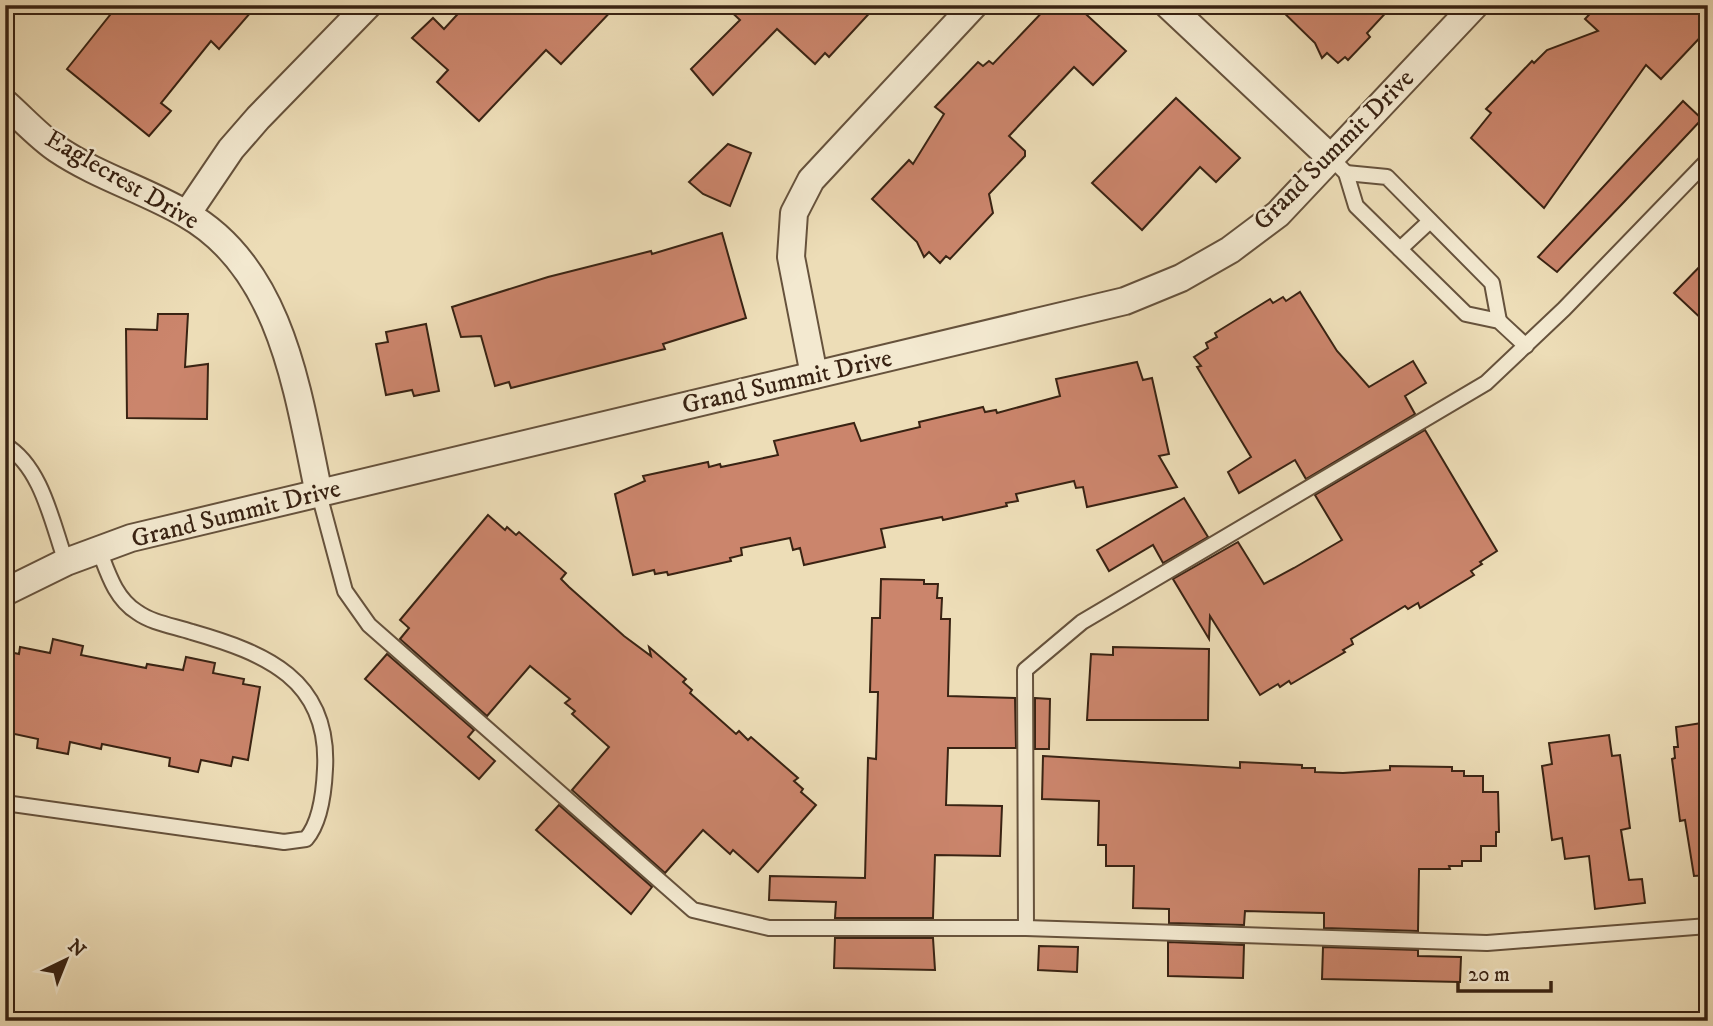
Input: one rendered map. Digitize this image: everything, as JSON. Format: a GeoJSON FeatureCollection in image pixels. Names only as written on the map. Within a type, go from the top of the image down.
{"type":"FeatureCollection","features":[{"type":"Feature","properties":{"kind":"street"},"geometry":{"type":"LineString","coordinates":[[187,214],[231,149],[368,5]]}},
{"type":"Feature","properties":{"kind":"street"},"geometry":{"type":"LineString","coordinates":[[814,375],[791,257],[794,213],[811,180],[974,5]]}},
{"type":"Feature","properties":{"kind":"street"},"geometry":{"type":"LineString","coordinates":[[1168,5],[1339,166]]}},
{"type":"Feature","properties":{"kind":"street","name":"Grand Summit Drive"},"geometry":{"type":"LineString","coordinates":[[5,592],[66,562],[131,538],[1125,301],[1181,278],[1230,250],[1339,166],[1475,5]]}},
{"type":"Feature","properties":{"kind":"street","name":"Eaglecrest Drive"},"geometry":{"type":"LineString","coordinates":[[5,103],[57,149],[187,214],[244,264],[268,300],[298,398],[319,494]]}},
{"type":"Feature","properties":{"kind":"lane"},"geometry":{"type":"LineString","coordinates":[[1026,928],[1025,670],[1082,622],[1486,383],[1526,346],[1708,160]]}},
{"type":"Feature","properties":{"kind":"lane"},"geometry":{"type":"LineString","coordinates":[[1339,166],[1387,177],[1492,283],[1499,321]]}},
{"type":"Feature","properties":{"kind":"lane"},"geometry":{"type":"LineString","coordinates":[[1339,166],[1356,206],[1466,314],[1499,321],[1526,346]]}},
{"type":"Feature","properties":{"kind":"lane"},"geometry":{"type":"LineString","coordinates":[[1400,249],[1430,221]]}},
{"type":"Feature","properties":{"kind":"lane"},"geometry":{"type":"LineString","coordinates":[[5,445],[18,452],[32,471],[66,562]]}},
{"type":"Feature","properties":{"kind":"lane"},"geometry":{"type":"LineString","coordinates":[[319,494],[345,591],[369,625],[694,909],[769,929],[1026,928],[1488,943],[1708,926]]}},
{"type":"Feature","properties":{"kind":"lane"},"geometry":{"type":"LineString","coordinates":[[5,803],[284,842],[306,839],[318,818],[326,753],[318,718],[307,693],[295,679],[271,660],[235,644],[137,613],[117,592],[99,550]]}},
{"type":"Feature","properties":{"kind":"building"},"geometry":{"type":"Polygon","coordinates":[[[118,5],[257,5],[219,49],[211,41],[161,103],[171,111],[149,136],[67,69],[118,5]]]}},
{"type":"Feature","properties":{"kind":"building"},"geometry":{"type":"Polygon","coordinates":[[[466,5],[617,5],[561,64],[546,50],[479,121],[437,82],[448,70],[412,38],[433,18],[444,29],[466,5]]]}},
{"type":"Feature","properties":{"kind":"building"},"geometry":{"type":"Polygon","coordinates":[[[724,5],[877,5],[829,57],[825,53],[815,64],[777,29],[713,95],[691,69],[740,20],[724,5]]]}},
{"type":"Feature","properties":{"kind":"building"},"geometry":{"type":"Polygon","coordinates":[[[1049,5],[1076,5],[1126,51],[1093,85],[1074,67],[1009,136],[1025,151],[1025,156],[989,194],[993,213],[950,259],[946,256],[940,263],[929,252],[924,257],[917,242],[872,199],[909,160],[913,164],[944,114],[935,107],[978,62],[983,66],[989,61],[993,64],[1049,5]]]}},
{"type":"Feature","properties":{"kind":"building"},"geometry":{"type":"Polygon","coordinates":[[[1276,5],[1393,5],[1367,33],[1370,37],[1348,60],[1345,57],[1338,63],[1327,53],[1322,58],[1315,43],[1276,5]]]}},
{"type":"Feature","properties":{"kind":"building"},"geometry":{"type":"Polygon","coordinates":[[[1598,5],[1708,5],[1708,29],[1661,79],[1646,65],[1544,208],[1471,138],[1491,113],[1486,109],[1532,61],[1534,63],[1547,50],[1598,31],[1585,19],[1598,5]]]}},
{"type":"Feature","properties":{"kind":"building"},"geometry":{"type":"Polygon","coordinates":[[[1176,98],[1240,158],[1216,182],[1200,167],[1142,230],[1092,183],[1176,98]]]}},
{"type":"Feature","properties":{"kind":"building"},"geometry":{"type":"Polygon","coordinates":[[[1683,101],[1702,119],[1557,272],[1538,257],[1683,101]]]}},
{"type":"Feature","properties":{"kind":"building"},"geometry":{"type":"Polygon","coordinates":[[[728,144],[751,153],[730,206],[703,194],[689,182],[728,144]]]}},
{"type":"Feature","properties":{"kind":"building"},"geometry":{"type":"Polygon","coordinates":[[[722,233],[746,318],[663,344],[665,349],[511,388],[509,382],[495,386],[481,336],[461,337],[452,307],[548,277],[651,251],[652,254],[722,233]]]}},
{"type":"Feature","properties":{"kind":"building"},"geometry":{"type":"Polygon","coordinates":[[[1708,258],[1708,325],[1674,293],[1708,258]]]}},
{"type":"Feature","properties":{"kind":"building"},"geometry":{"type":"Polygon","coordinates":[[[1300,292],[1337,351],[1369,387],[1413,361],[1426,383],[1405,396],[1415,414],[1306,479],[1295,460],[1239,493],[1228,472],[1251,457],[1197,367],[1201,366],[1194,357],[1208,348],[1206,343],[1217,337],[1215,333],[1270,299],[1273,303],[1283,297],[1286,301],[1300,292]]]}},
{"type":"Feature","properties":{"kind":"building"},"geometry":{"type":"Polygon","coordinates":[[[158,314],[188,314],[185,367],[208,364],[207,419],[127,418],[126,329],[157,330],[158,314]]]}},
{"type":"Feature","properties":{"kind":"building"},"geometry":{"type":"Polygon","coordinates":[[[426,324],[439,391],[414,396],[412,390],[386,395],[376,344],[388,342],[386,332],[426,324]]]}},
{"type":"Feature","properties":{"kind":"building"},"geometry":{"type":"Polygon","coordinates":[[[1137,362],[1143,380],[1152,378],[1169,454],[1159,456],[1177,487],[1087,507],[1083,487],[1076,488],[1074,481],[1016,494],[1018,501],[1006,503],[1007,506],[943,520],[942,517],[881,529],[885,547],[804,565],[800,548],[793,550],[790,538],[741,548],[742,555],[730,558],[731,561],[668,575],[667,572],[655,574],[654,570],[633,575],[615,494],[645,481],[643,476],[708,462],[709,467],[720,464],[721,467],[778,455],[774,441],[854,423],[861,441],[920,427],[919,422],[983,407],[985,412],[996,410],[997,413],[1060,396],[1056,379],[1137,362]]]}},
{"type":"Feature","properties":{"kind":"building"},"geometry":{"type":"Polygon","coordinates":[[[1425,430],[1497,551],[1471,571],[1474,575],[1420,608],[1418,603],[1408,609],[1405,606],[1351,639],[1353,644],[1343,650],[1345,652],[1291,684],[1289,681],[1280,687],[1278,684],[1260,695],[1210,616],[1209,639],[1173,579],[1238,542],[1264,584],[1342,540],[1315,495],[1425,430]]]}},
{"type":"Feature","properties":{"kind":"building"},"geometry":{"type":"Polygon","coordinates":[[[1184,498],[1208,537],[1163,563],[1153,545],[1109,571],[1097,550],[1184,498]]]}},
{"type":"Feature","properties":{"kind":"building"},"geometry":{"type":"Polygon","coordinates":[[[488,515],[505,530],[507,527],[516,535],[519,532],[566,573],[561,579],[624,636],[651,656],[649,647],[686,679],[683,682],[692,690],[690,693],[736,734],[739,731],[748,740],[751,737],[798,778],[794,781],[803,789],[801,792],[816,805],[758,872],[733,850],[730,854],[703,830],[665,873],[572,790],[609,747],[572,714],[575,711],[565,703],[570,699],[530,666],[487,716],[400,639],[409,628],[400,620],[488,515]]]}},
{"type":"Feature","properties":{"kind":"building"},"geometry":{"type":"Polygon","coordinates":[[[881,579],[924,580],[924,584],[938,584],[937,598],[942,598],[941,619],[950,619],[948,696],[1015,698],[1016,748],[948,748],[946,805],[1002,806],[1000,856],[935,855],[933,918],[835,918],[836,902],[769,900],[770,876],[865,878],[868,758],[876,759],[878,692],[870,692],[872,618],[880,618],[881,579]]]}},
{"type":"Feature","properties":{"kind":"building"},"geometry":{"type":"Polygon","coordinates":[[[53,639],[83,646],[81,655],[146,668],[147,664],[183,670],[186,657],[215,663],[213,673],[244,679],[243,684],[260,687],[248,760],[233,757],[231,766],[201,760],[198,772],[169,766],[170,758],[102,744],[101,749],[70,742],[68,754],[37,748],[38,739],[5,732],[5,651],[19,654],[20,647],[50,653],[53,639]]]}},
{"type":"Feature","properties":{"kind":"building"},"geometry":{"type":"Polygon","coordinates":[[[1113,647],[1209,649],[1208,720],[1087,720],[1091,654],[1113,655],[1113,647]]]}},
{"type":"Feature","properties":{"kind":"building"},"geometry":{"type":"Polygon","coordinates":[[[387,654],[474,730],[468,737],[495,761],[479,779],[365,679],[387,654]]]}},
{"type":"Feature","properties":{"kind":"building"},"geometry":{"type":"Polygon","coordinates":[[[1035,698],[1050,699],[1049,749],[1035,749],[1035,698]]]}},
{"type":"Feature","properties":{"kind":"building"},"geometry":{"type":"Polygon","coordinates":[[[1708,722],[1708,875],[1694,876],[1685,820],[1680,821],[1672,759],[1675,758],[1674,747],[1678,747],[1676,727],[1708,722]]]}},
{"type":"Feature","properties":{"kind":"building"},"geometry":{"type":"Polygon","coordinates":[[[1609,735],[1612,756],[1620,755],[1630,828],[1621,830],[1629,880],[1642,879],[1645,903],[1595,909],[1589,856],[1565,859],[1562,838],[1552,840],[1542,766],[1552,764],[1549,743],[1609,735]]]}},
{"type":"Feature","properties":{"kind":"building"},"geometry":{"type":"Polygon","coordinates":[[[1043,756],[1240,768],[1240,762],[1302,765],[1302,768],[1315,768],[1315,772],[1343,773],[1390,770],[1390,766],[1452,767],[1452,771],[1464,771],[1464,776],[1483,776],[1483,792],[1498,792],[1499,832],[1496,832],[1496,846],[1481,846],[1481,861],[1462,861],[1462,866],[1449,866],[1450,869],[1419,869],[1418,931],[1324,928],[1324,913],[1245,911],[1244,925],[1169,923],[1169,909],[1133,908],[1134,866],[1106,866],[1106,845],[1098,845],[1099,801],[1042,799],[1043,756]]]}},
{"type":"Feature","properties":{"kind":"building"},"geometry":{"type":"Polygon","coordinates":[[[559,805],[652,887],[631,914],[536,830],[559,805]]]}},
{"type":"Feature","properties":{"kind":"building"},"geometry":{"type":"Polygon","coordinates":[[[835,938],[933,938],[935,970],[834,968],[835,938]]]}},
{"type":"Feature","properties":{"kind":"building"},"geometry":{"type":"Polygon","coordinates":[[[1168,942],[1244,945],[1243,978],[1168,976],[1168,942]]]}},
{"type":"Feature","properties":{"kind":"building"},"geometry":{"type":"Polygon","coordinates":[[[1039,946],[1078,947],[1077,972],[1038,970],[1039,946]]]}},
{"type":"Feature","properties":{"kind":"building"},"geometry":{"type":"Polygon","coordinates":[[[1323,947],[1418,950],[1418,956],[1461,957],[1460,982],[1322,979],[1323,947]]]}}]}
